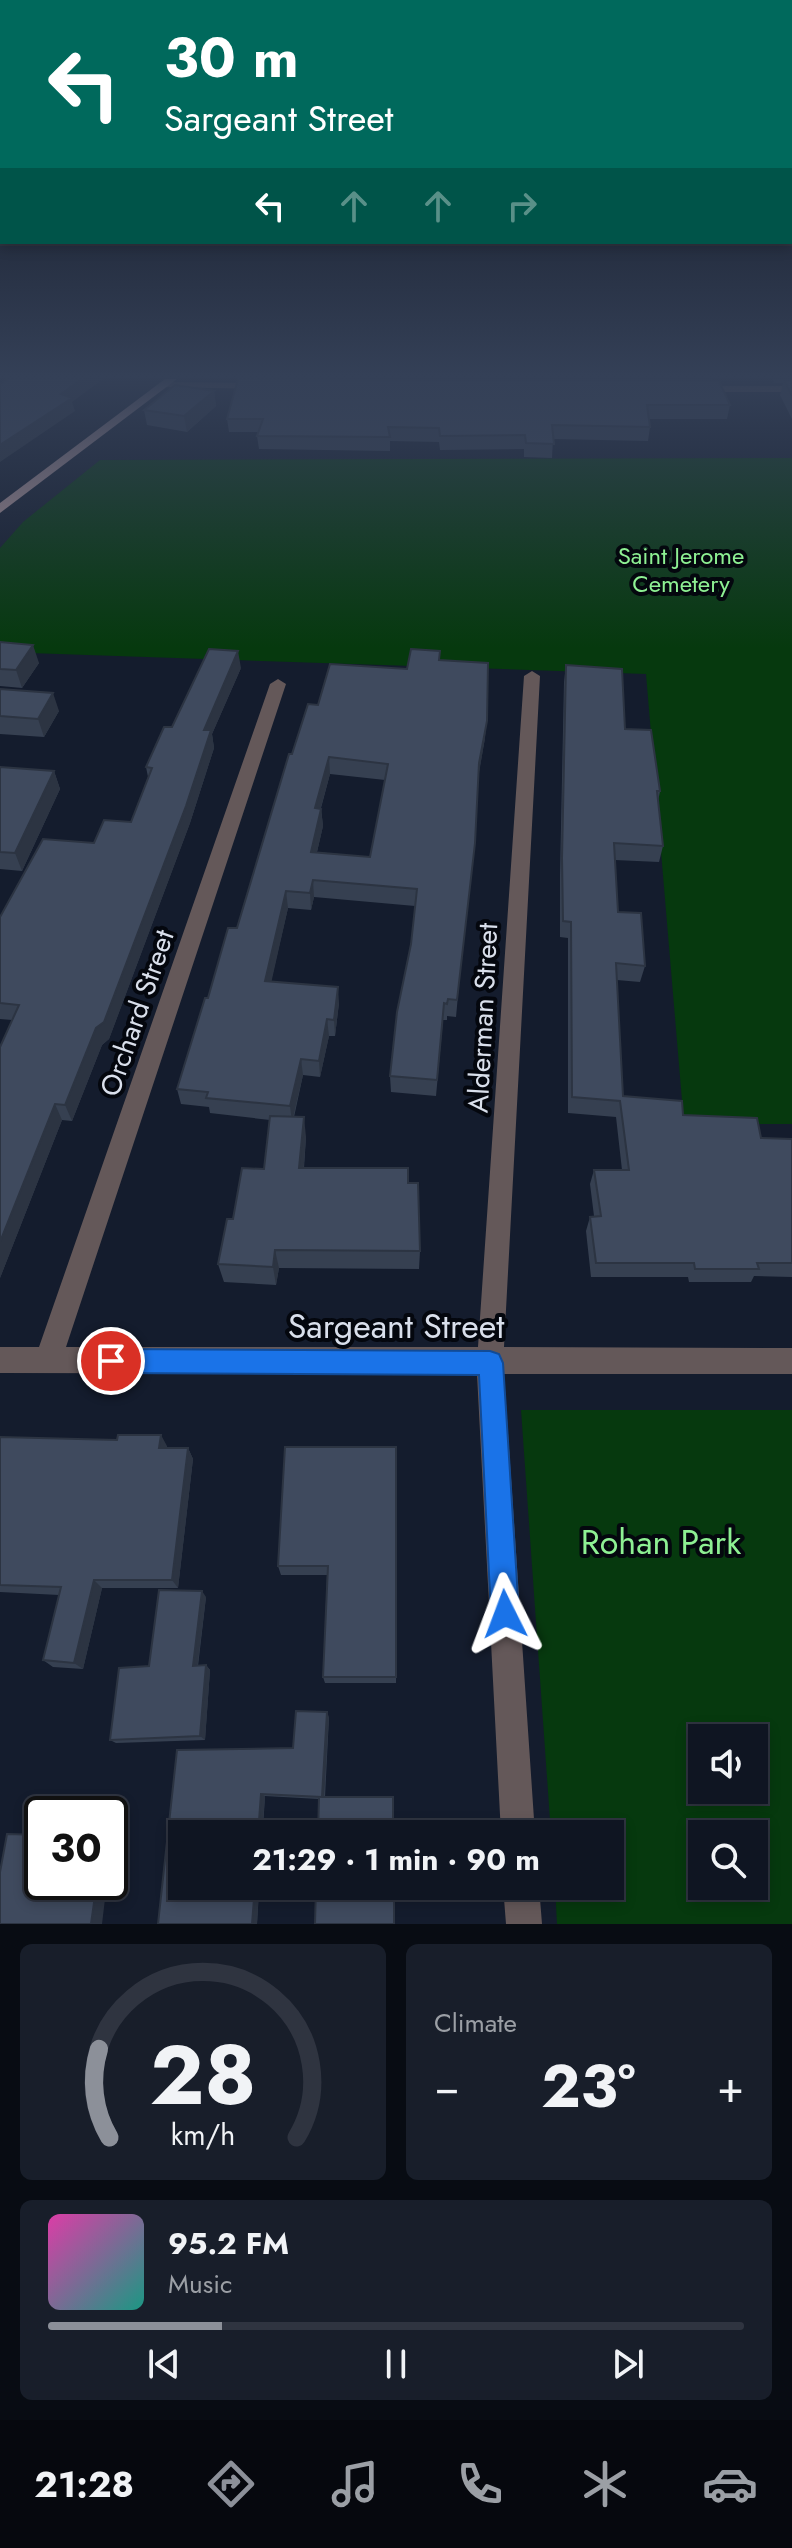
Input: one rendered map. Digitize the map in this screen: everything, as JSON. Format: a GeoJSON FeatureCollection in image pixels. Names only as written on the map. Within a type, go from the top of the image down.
{"type":"FeatureCollection","features":[{"type":"Feature","properties":{"kind":"main road"},"geometry":{"type":"LineString","coordinates":[[3,503],[50,469]]}},
{"type":"Feature","properties":{"kind":"street","name":"Alderman Street"},"geometry":{"type":"LineString","coordinates":[[517,1820],[490,1363],[532,676]]}},
{"type":"Feature","properties":{"kind":"street","name":"Orchard Street"},"geometry":{"type":"LineString","coordinates":[[48,1360],[278,684]]}},
{"type":"Feature","properties":{"kind":"street","name":"Sargeant Street"},"geometry":{"type":"LineString","coordinates":[[0,1360],[792,1361]]}},
{"type":"Feature","properties":{"kind":"street"},"geometry":{"type":"LineString","coordinates":[[522,1900],[524,1924]]}},
{"type":"Feature","properties":{"kind":"green space","name":"Saint Jerome Cemetery"},"geometry":{"type":"Polygon","coordinates":[[[89,469],[792,469],[792,1124],[684,1124],[646,674],[0,652],[0,548],[23,522],[89,469]]]}},
{"type":"Feature","properties":{"kind":"green space","name":"Rohan Park"},"geometry":{"type":"Polygon","coordinates":[[[521,1410],[792,1410],[792,1924],[557,1924],[556,1900],[624,1900],[624,1820],[550,1820],[521,1410]]]}},
{"type":"Feature","properties":{"kind":"building"},"geometry":{"type":"Polygon","coordinates":[[[0,642],[33,645],[16,670],[0,669],[0,642]]]}},
{"type":"Feature","properties":{"kind":"building"},"geometry":{"type":"Polygon","coordinates":[[[209,649],[238,651],[204,730],[211,730],[186,806],[104,1022],[96,1028],[65,1105],[55,1104],[0,1242],[0,1047],[19,1005],[0,1003],[0,917],[43,839],[94,843],[104,820],[131,822],[152,768],[146,767],[164,727],[172,727],[209,649]]]}},
{"type":"Feature","properties":{"kind":"building"},"geometry":{"type":"Polygon","coordinates":[[[411,649],[440,651],[439,660],[488,663],[487,721],[479,763],[475,843],[457,1000],[448,999],[447,1004],[444,1003],[437,1080],[390,1076],[417,889],[313,880],[310,893],[286,891],[265,981],[338,987],[334,1020],[327,1019],[319,1061],[301,1059],[290,1106],[206,1098],[208,1092],[177,1089],[228,928],[237,928],[289,754],[292,754],[308,704],[318,705],[330,664],[407,669],[411,649]],[[329,757],[315,808],[321,809],[311,852],[370,857],[388,764],[329,757]]]}},
{"type":"Feature","properties":{"kind":"building"},"geometry":{"type":"Polygon","coordinates":[[[566,665],[622,669],[625,729],[651,730],[660,791],[657,791],[663,846],[614,843],[618,912],[641,913],[645,966],[616,963],[623,1096],[682,1101],[683,1115],[757,1118],[761,1138],[792,1139],[792,1263],[757,1263],[759,1269],[695,1269],[694,1263],[596,1263],[590,1217],[601,1216],[594,1170],[629,1170],[620,1101],[572,1097],[571,922],[563,921],[562,858],[566,665]]]}},
{"type":"Feature","properties":{"kind":"building"},"geometry":{"type":"Polygon","coordinates":[[[0,689],[53,693],[38,719],[0,716],[0,689]]]}},
{"type":"Feature","properties":{"kind":"building"},"geometry":{"type":"Polygon","coordinates":[[[0,767],[54,771],[15,853],[0,852],[0,767]]]}},
{"type":"Feature","properties":{"kind":"building"},"geometry":{"type":"Polygon","coordinates":[[[270,1116],[304,1117],[299,1168],[408,1168],[408,1183],[418,1183],[420,1251],[275,1250],[273,1267],[218,1264],[227,1219],[233,1219],[242,1168],[264,1169],[270,1116]]]}},
{"type":"Feature","properties":{"kind":"building"},"geometry":{"type":"Polygon","coordinates":[[[118,1435],[161,1435],[159,1448],[188,1448],[172,1580],[94,1580],[74,1663],[43,1660],[61,1587],[0,1585],[0,1437],[117,1440],[118,1435]]]}},
{"type":"Feature","properties":{"kind":"building"},"geometry":{"type":"Polygon","coordinates":[[[285,1447],[396,1447],[396,1677],[323,1677],[328,1566],[278,1566],[285,1447]]]}},
{"type":"Feature","properties":{"kind":"building"},"geometry":{"type":"Polygon","coordinates":[[[159,1590],[202,1591],[193,1666],[206,1665],[200,1736],[110,1740],[119,1668],[149,1666],[159,1590]]]}},
{"type":"Feature","properties":{"kind":"building"},"geometry":{"type":"Polygon","coordinates":[[[296,1711],[327,1712],[322,1797],[261,1794],[259,1820],[169,1820],[177,1750],[293,1748],[296,1711]]]}},
{"type":"Feature","properties":{"kind":"building"},"geometry":{"type":"Polygon","coordinates":[[[319,1797],[393,1797],[393,1820],[318,1820],[319,1797]]]}},
{"type":"Feature","properties":{"kind":"building"},"geometry":{"type":"Polygon","coordinates":[[[168,1832],[168,1900],[254,1900],[252,1924],[158,1924],[168,1832]]]}},
{"type":"Feature","properties":{"kind":"building"},"geometry":{"type":"Polygon","coordinates":[[[7,1834],[24,1834],[24,1900],[94,1900],[91,1924],[0,1924],[0,1872],[7,1834]]]}},
{"type":"Feature","properties":{"kind":"building"},"geometry":{"type":"Polygon","coordinates":[[[316,1900],[394,1900],[394,1924],[315,1924],[316,1900]]]}},
{"type":"Feature","properties":{"kind":"route"},"geometry":{"type":"LineString","coordinates":[[111,1361],[490,1363],[505,1614]]}}]}
